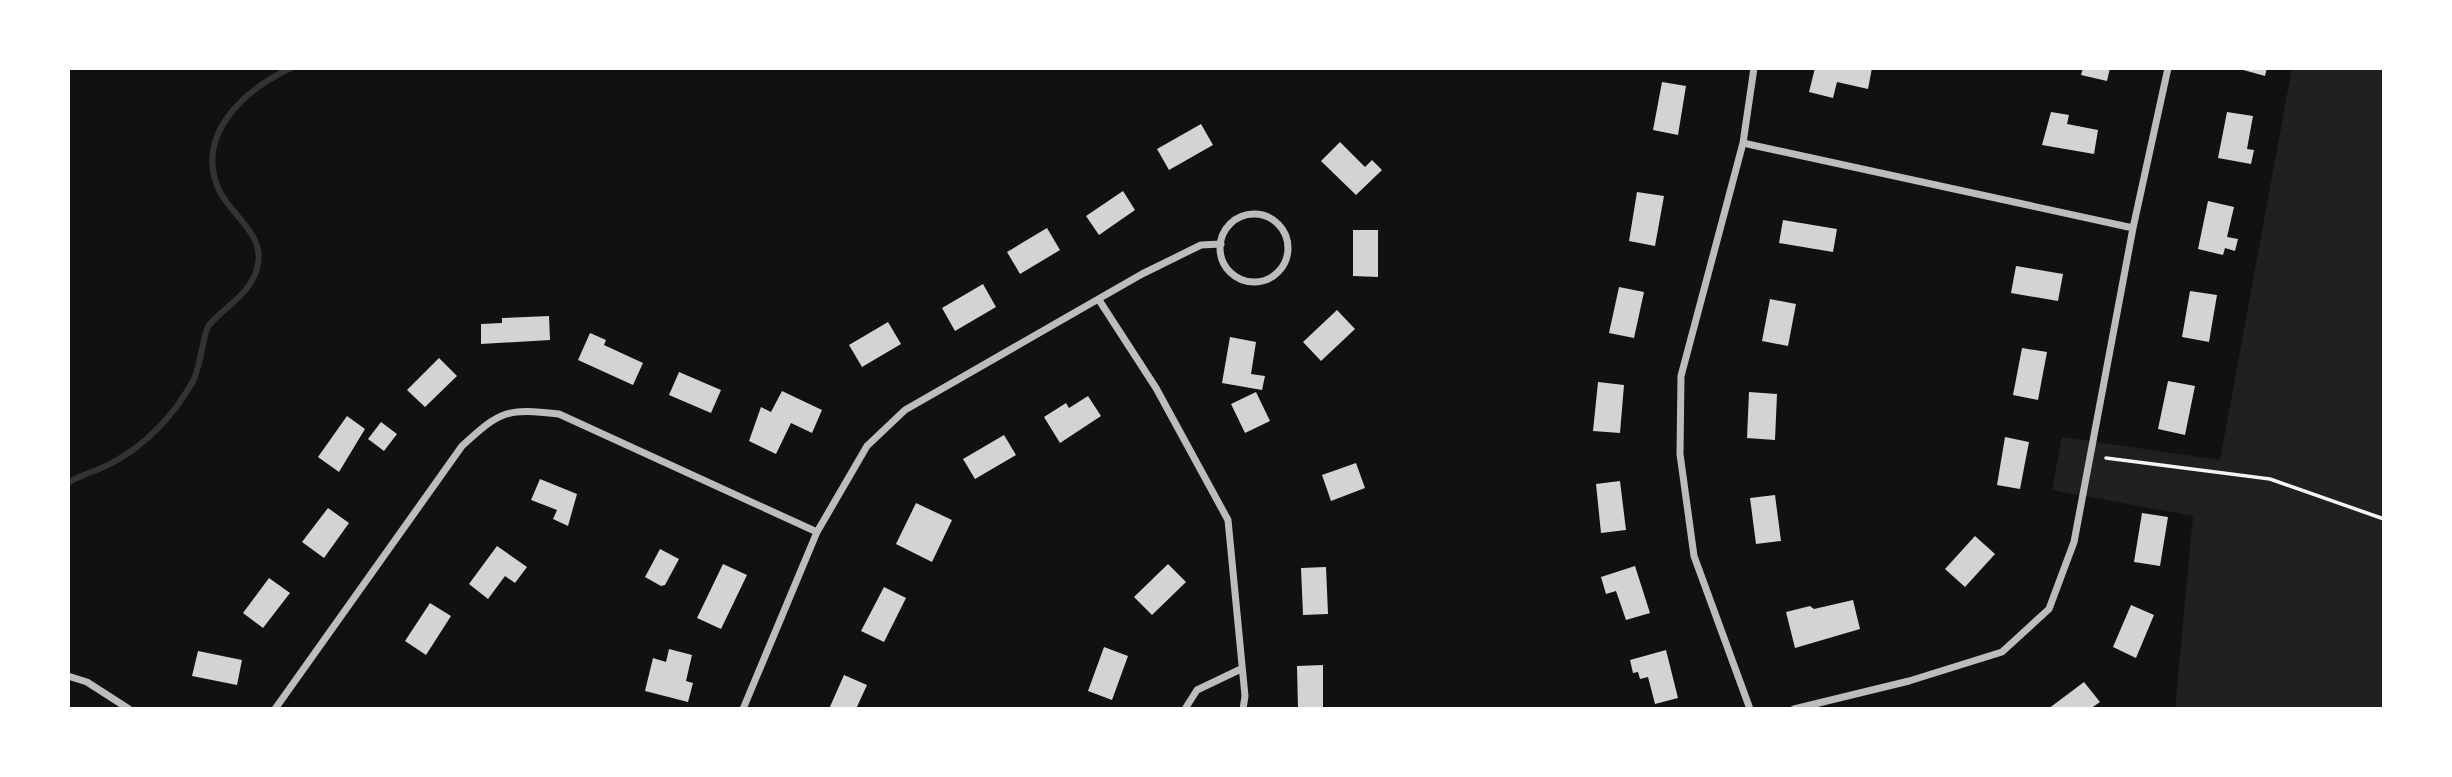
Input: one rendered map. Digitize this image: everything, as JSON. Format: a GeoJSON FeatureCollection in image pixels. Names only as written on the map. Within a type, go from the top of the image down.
{"type":"FeatureCollection","features":[{"type":"Feature","properties":{"kind":"street"},"geometry":{"type":"LineString","coordinates":[[1750,709],[1694,556],[1679,454],[1681,376],[1743,143],[1754,68]]}},
{"type":"Feature","properties":{"kind":"street"},"geometry":{"type":"LineString","coordinates":[[1794,709],[1896,684],[2002,652],[2049,609],[2074,542],[2133,228],[2168,68]]}},
{"type":"Feature","properties":{"kind":"street"},"geometry":{"type":"LineString","coordinates":[[1743,143],[2133,228]]}},
{"type":"Feature","properties":{"kind":"street"},"geometry":{"type":"LineString","coordinates":[[1248,215],[1258,215],[1278,223],[1288,242],[1288,252],[1285,262],[1271,278],[1251,282],[1240,279],[1225,265],[1221,244],[1230,225],[1248,215]]}},
{"type":"Feature","properties":{"kind":"street"},"geometry":{"type":"LineString","coordinates":[[743,709],[817,532],[867,446],[905,410],[1200,245],[1221,244]]}},
{"type":"Feature","properties":{"kind":"street"},"geometry":{"type":"LineString","coordinates":[[1099,300],[1156,388],[1228,520],[1245,696],[1243,709]]}},
{"type":"Feature","properties":{"kind":"street"},"geometry":{"type":"LineString","coordinates":[[275,709],[462,446],[489,422],[518,410],[559,414],[817,532]]}},
{"type":"Feature","properties":{"kind":"street"},"geometry":{"type":"LineString","coordinates":[[1185,709],[1197,690],[1241,669]]}},
{"type":"Feature","properties":{"kind":"street"},"geometry":{"type":"LineString","coordinates":[[68,676],[87,682],[130,709]]}},
{"type":"Feature","properties":{"kind":"path"},"geometry":{"type":"LineString","coordinates":[[2106,458],[2270,479],[2384,519]]}},
{"type":"Feature","properties":{"kind":"shaded area"},"geometry":{"type":"Polygon","coordinates":[[[2292,68],[2384,68],[2384,709],[2175,709],[2193,516],[2052,490],[2062,437],[2220,460],[2292,68]]]}},
{"type":"Feature","properties":{"kind":"building"},"geometry":{"type":"Polygon","coordinates":[[[1815,68],[1872,68],[1868,89],[1837,82],[1833,98],[1809,92],[1815,68]]]}},
{"type":"Feature","properties":{"kind":"building"},"geometry":{"type":"Polygon","coordinates":[[[2083,68],[2110,68],[2107,81],[2081,75],[2083,68]]]}},
{"type":"Feature","properties":{"kind":"building"},"geometry":{"type":"Polygon","coordinates":[[[2236,68],[2267,68],[2265,76],[2236,68]]]}},
{"type":"Feature","properties":{"kind":"building"},"geometry":{"type":"Polygon","coordinates":[[[1662,82],[1686,86],[1678,135],[1653,130],[1662,82]]]}},
{"type":"Feature","properties":{"kind":"building"},"geometry":{"type":"Polygon","coordinates":[[[2051,112],[2069,115],[2067,124],[2098,130],[2094,154],[2042,145],[2051,112]]]}},
{"type":"Feature","properties":{"kind":"building"},"geometry":{"type":"Polygon","coordinates":[[[2227,112],[2253,116],[2247,149],[2254,150],[2251,164],[2218,158],[2227,112]]]}},
{"type":"Feature","properties":{"kind":"building"},"geometry":{"type":"Polygon","coordinates":[[[1201,124],[1213,145],[1169,170],[1157,149],[1201,124]]]}},
{"type":"Feature","properties":{"kind":"building"},"geometry":{"type":"Polygon","coordinates":[[[1340,142],[1365,167],[1372,160],[1382,170],[1356,195],[1321,161],[1340,142]]]}},
{"type":"Feature","properties":{"kind":"building"},"geometry":{"type":"Polygon","coordinates":[[[1123,191],[1135,210],[1099,235],[1086,216],[1123,191]]]}},
{"type":"Feature","properties":{"kind":"building"},"geometry":{"type":"Polygon","coordinates":[[[1637,192],[1664,196],[1655,246],[1629,241],[1637,192]]]}},
{"type":"Feature","properties":{"kind":"building"},"geometry":{"type":"Polygon","coordinates":[[[2208,201],[2234,207],[2227,237],[2238,239],[2235,251],[2225,248],[2223,255],[2198,249],[2208,201]]]}},
{"type":"Feature","properties":{"kind":"building"},"geometry":{"type":"Polygon","coordinates":[[[1783,220],[1837,229],[1833,252],[1779,243],[1783,220]]]}},
{"type":"Feature","properties":{"kind":"building"},"geometry":{"type":"Polygon","coordinates":[[[1047,228],[1060,250],[1020,274],[1007,252],[1047,228]]]}},
{"type":"Feature","properties":{"kind":"building"},"geometry":{"type":"Polygon","coordinates":[[[1353,230],[1378,230],[1378,277],[1353,276],[1353,230]]]}},
{"type":"Feature","properties":{"kind":"building"},"geometry":{"type":"Polygon","coordinates":[[[2016,266],[2063,274],[2058,301],[2011,293],[2016,266]]]}},
{"type":"Feature","properties":{"kind":"building"},"geometry":{"type":"Polygon","coordinates":[[[983,284],[996,307],[955,331],[942,308],[983,284]]]}},
{"type":"Feature","properties":{"kind":"building"},"geometry":{"type":"Polygon","coordinates":[[[1619,287],[1644,292],[1634,338],[1609,333],[1619,287]]]}},
{"type":"Feature","properties":{"kind":"building"},"geometry":{"type":"Polygon","coordinates":[[[2190,291],[2217,295],[2209,342],[2182,337],[2190,291]]]}},
{"type":"Feature","properties":{"kind":"building"},"geometry":{"type":"Polygon","coordinates":[[[1770,299],[1796,304],[1788,346],[1762,341],[1770,299]]]}},
{"type":"Feature","properties":{"kind":"building"},"geometry":{"type":"Polygon","coordinates":[[[1337,310],[1355,329],[1321,361],[1303,342],[1337,310]]]}},
{"type":"Feature","properties":{"kind":"building"},"geometry":{"type":"Polygon","coordinates":[[[549,316],[550,340],[481,344],[481,324],[502,323],[502,318],[549,316]]]}},
{"type":"Feature","properties":{"kind":"building"},"geometry":{"type":"Polygon","coordinates":[[[888,322],[901,344],[862,367],[849,345],[888,322]]]}},
{"type":"Feature","properties":{"kind":"building"},"geometry":{"type":"Polygon","coordinates":[[[590,333],[606,340],[604,345],[643,363],[633,385],[578,360],[590,333]]]}},
{"type":"Feature","properties":{"kind":"building"},"geometry":{"type":"Polygon","coordinates":[[[1230,337],[1256,342],[1251,374],[1265,376],[1262,390],[1222,383],[1230,337]]]}},
{"type":"Feature","properties":{"kind":"building"},"geometry":{"type":"Polygon","coordinates":[[[2022,348],[2047,352],[2038,400],[2013,395],[2022,348]]]}},
{"type":"Feature","properties":{"kind":"building"},"geometry":{"type":"Polygon","coordinates":[[[439,358],[457,376],[425,407],[407,390],[439,358]]]}},
{"type":"Feature","properties":{"kind":"building"},"geometry":{"type":"Polygon","coordinates":[[[679,372],[721,390],[711,413],[669,395],[679,372]]]}},
{"type":"Feature","properties":{"kind":"building"},"geometry":{"type":"Polygon","coordinates":[[[2168,381],[2195,386],[2185,435],[2158,429],[2168,381]]]}},
{"type":"Feature","properties":{"kind":"building"},"geometry":{"type":"Polygon","coordinates":[[[1598,382],[1624,385],[1620,433],[1593,431],[1598,382]]]}},
{"type":"Feature","properties":{"kind":"building"},"geometry":{"type":"Polygon","coordinates":[[[782,391],[822,410],[812,433],[791,423],[776,454],[749,441],[761,407],[771,412],[782,391]]]}},
{"type":"Feature","properties":{"kind":"building"},"geometry":{"type":"Polygon","coordinates":[[[1256,392],[1270,421],[1245,433],[1231,404],[1256,392]]]}},
{"type":"Feature","properties":{"kind":"building"},"geometry":{"type":"Polygon","coordinates":[[[1749,392],[1777,394],[1775,440],[1747,438],[1749,392]]]}},
{"type":"Feature","properties":{"kind":"building"},"geometry":{"type":"Polygon","coordinates":[[[1088,396],[1101,416],[1060,443],[1044,417],[1066,403],[1069,408],[1088,396]]]}},
{"type":"Feature","properties":{"kind":"building"},"geometry":{"type":"Polygon","coordinates":[[[347,416],[365,429],[339,472],[318,457],[347,416]]]}},
{"type":"Feature","properties":{"kind":"building"},"geometry":{"type":"Polygon","coordinates":[[[381,422],[397,434],[384,451],[368,439],[381,422]]]}},
{"type":"Feature","properties":{"kind":"building"},"geometry":{"type":"Polygon","coordinates":[[[1004,435],[1016,455],[975,479],[963,459],[1004,435]]]}},
{"type":"Feature","properties":{"kind":"building"},"geometry":{"type":"Polygon","coordinates":[[[2005,437],[2029,442],[2020,489],[1997,485],[2005,437]]]}},
{"type":"Feature","properties":{"kind":"building"},"geometry":{"type":"Polygon","coordinates":[[[1356,463],[1365,488],[1331,501],[1322,475],[1356,463]]]}},
{"type":"Feature","properties":{"kind":"building"},"geometry":{"type":"Polygon","coordinates":[[[540,479],[577,494],[568,526],[553,519],[557,510],[531,500],[540,479]]]}},
{"type":"Feature","properties":{"kind":"building"},"geometry":{"type":"Polygon","coordinates":[[[1620,481],[1626,530],[1601,533],[1596,484],[1620,481]]]}},
{"type":"Feature","properties":{"kind":"building"},"geometry":{"type":"Polygon","coordinates":[[[1775,495],[1781,541],[1756,544],[1750,498],[1775,495]]]}},
{"type":"Feature","properties":{"kind":"building"},"geometry":{"type":"Polygon","coordinates":[[[916,503],[952,520],[932,562],[896,544],[916,503]]]}},
{"type":"Feature","properties":{"kind":"building"},"geometry":{"type":"Polygon","coordinates":[[[328,508],[349,523],[324,558],[302,542],[328,508]]]}},
{"type":"Feature","properties":{"kind":"building"},"geometry":{"type":"Polygon","coordinates":[[[2142,513],[2168,517],[2160,566],[2134,562],[2142,513]]]}},
{"type":"Feature","properties":{"kind":"building"},"geometry":{"type":"Polygon","coordinates":[[[1975,536],[1995,554],[1965,587],[1945,569],[1975,536]]]}},
{"type":"Feature","properties":{"kind":"building"},"geometry":{"type":"Polygon","coordinates":[[[497,546],[527,567],[515,583],[505,576],[488,599],[469,584],[497,546]]]}},
{"type":"Feature","properties":{"kind":"building"},"geometry":{"type":"Polygon","coordinates":[[[660,549],[679,559],[665,585],[661,586],[645,577],[660,549]]]}},
{"type":"Feature","properties":{"kind":"building"},"geometry":{"type":"Polygon","coordinates":[[[723,564],[747,575],[721,629],[697,618],[723,564]]]}},
{"type":"Feature","properties":{"kind":"building"},"geometry":{"type":"Polygon","coordinates":[[[1168,564],[1186,582],[1152,615],[1134,597],[1168,564]]]}},
{"type":"Feature","properties":{"kind":"building"},"geometry":{"type":"Polygon","coordinates":[[[1635,566],[1650,613],[1626,620],[1616,591],[1606,594],[1601,577],[1635,566]]]}},
{"type":"Feature","properties":{"kind":"building"},"geometry":{"type":"Polygon","coordinates":[[[1326,567],[1328,614],[1303,615],[1301,568],[1326,567]]]}},
{"type":"Feature","properties":{"kind":"building"},"geometry":{"type":"Polygon","coordinates":[[[269,578],[290,593],[263,628],[243,613],[269,578]]]}},
{"type":"Feature","properties":{"kind":"building"},"geometry":{"type":"Polygon","coordinates":[[[884,587],[906,598],[884,642],[861,631],[884,587]]]}},
{"type":"Feature","properties":{"kind":"building"},"geometry":{"type":"Polygon","coordinates":[[[1853,600],[1860,629],[1795,648],[1786,612],[1853,600]]]}},
{"type":"Feature","properties":{"kind":"building"},"geometry":{"type":"Polygon","coordinates":[[[430,603],[451,616],[426,655],[405,641],[430,603]]]}},
{"type":"Feature","properties":{"kind":"building"},"geometry":{"type":"Polygon","coordinates":[[[2131,605],[2154,615],[2136,658],[2113,647],[2131,605]]]}},
{"type":"Feature","properties":{"kind":"building"},"geometry":{"type":"Polygon","coordinates":[[[1104,647],[1128,656],[1112,700],[1088,691],[1104,647]]]}},
{"type":"Feature","properties":{"kind":"building"},"geometry":{"type":"Polygon","coordinates":[[[669,649],[692,655],[686,681],[693,683],[688,702],[645,691],[653,658],[666,662],[669,649]]]}},
{"type":"Feature","properties":{"kind":"building"},"geometry":{"type":"Polygon","coordinates":[[[1666,650],[1678,698],[1655,704],[1648,677],[1640,679],[1638,672],[1633,673],[1630,660],[1666,650]]]}},
{"type":"Feature","properties":{"kind":"building"},"geometry":{"type":"Polygon","coordinates":[[[198,651],[242,660],[237,685],[192,676],[198,651]]]}},
{"type":"Feature","properties":{"kind":"building"},"geometry":{"type":"Polygon","coordinates":[[[1323,665],[1323,709],[1298,709],[1297,666],[1323,665]]]}},
{"type":"Feature","properties":{"kind":"building"},"geometry":{"type":"Polygon","coordinates":[[[844,675],[867,685],[856,709],[829,709],[844,675]]]}},
{"type":"Feature","properties":{"kind":"building"},"geometry":{"type":"Polygon","coordinates":[[[2084,682],[2100,702],[2090,709],[2048,709],[2084,682]]]}},
{"type":"Feature","properties":{"kind":"waterway"},"geometry":{"type":"LineString","coordinates":[[68,483],[125,456],[158,428],[178,405],[193,381],[209,325],[251,283],[259,253],[251,234],[219,190],[213,170],[213,151],[218,133],[241,102],[273,77],[291,68]]}}]}
